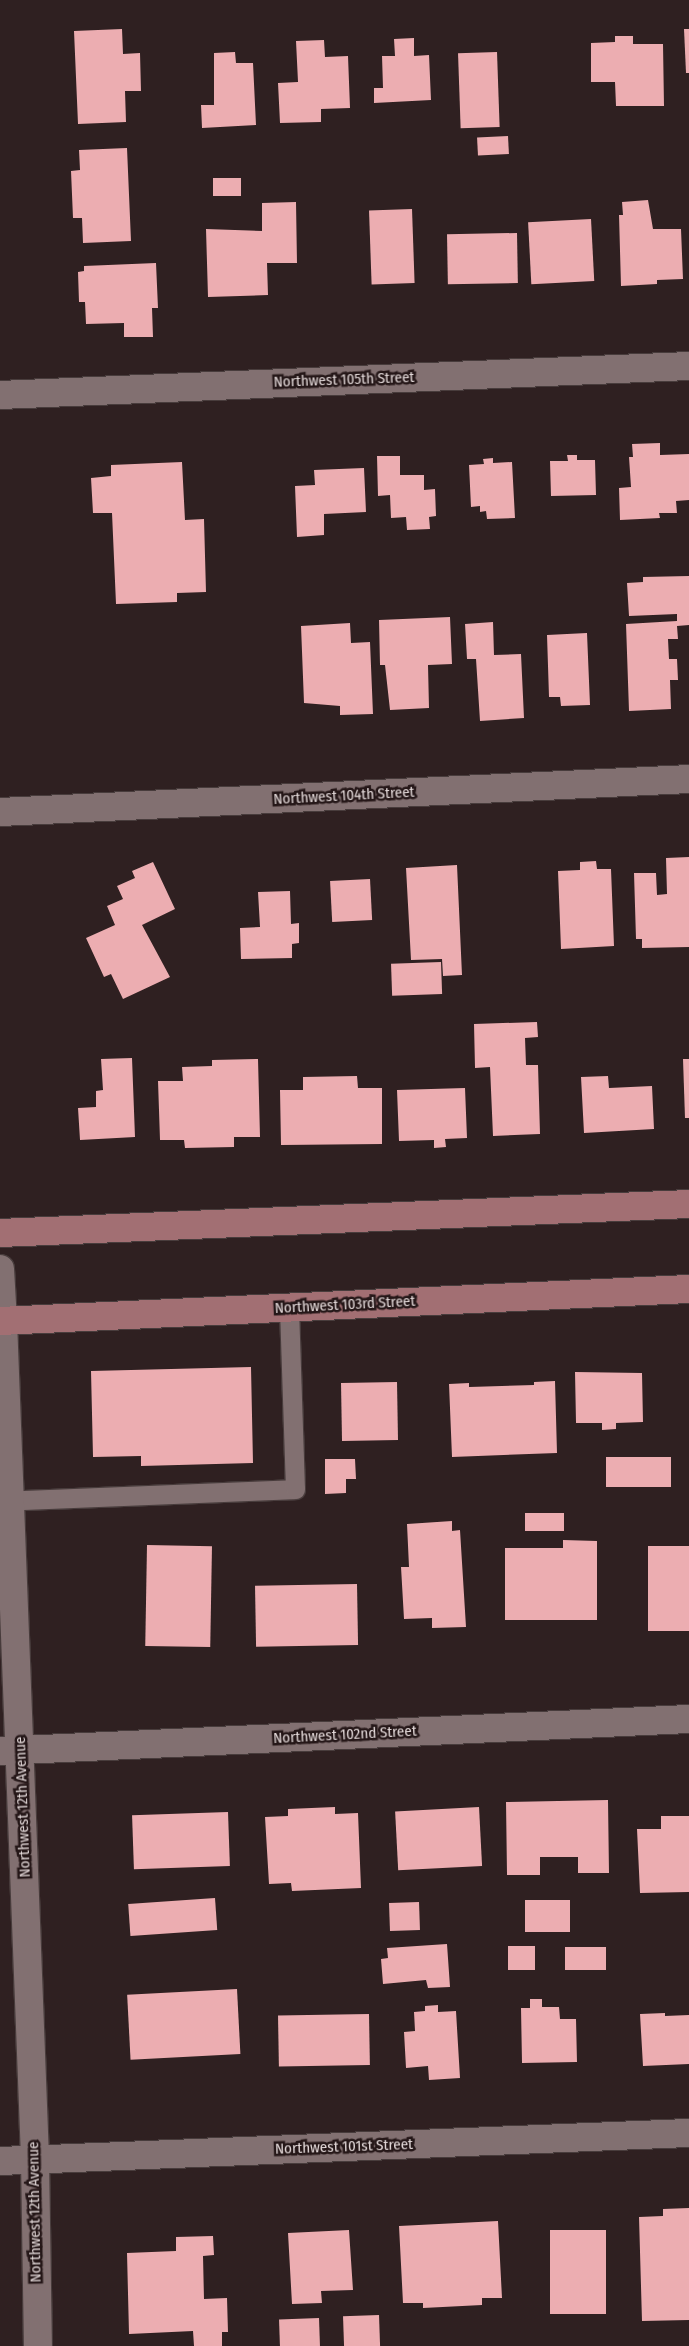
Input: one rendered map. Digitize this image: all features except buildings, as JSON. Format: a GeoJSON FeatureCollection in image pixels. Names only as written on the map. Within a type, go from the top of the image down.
{"type":"FeatureCollection","features":[{"type":"Feature","properties":{"kind":"main road"},"geometry":{"type":"LineString","coordinates":[[0,1233],[689,1204]]}},
{"type":"Feature","properties":{"kind":"main road","name":"Northwest 103rd Street"},"geometry":{"type":"LineString","coordinates":[[2,1321],[689,1289]]}},
{"type":"Feature","properties":{"kind":"street","name":"Northwest 105th Street"},"geometry":{"type":"LineString","coordinates":[[0,394],[689,366]]}},
{"type":"Feature","properties":{"kind":"street","name":"Northwest 104th Street"},"geometry":{"type":"LineString","coordinates":[[0,812],[689,779]]}},
{"type":"Feature","properties":{"kind":"street","name":"Northwest 12th Avenue"},"geometry":{"type":"LineString","coordinates":[[0,1269],[10,1750],[35,2159],[38,2346]]}},
{"type":"Feature","properties":{"kind":"street","name":"Northwest 102nd Street"},"geometry":{"type":"LineString","coordinates":[[10,1750],[689,1719]]}},
{"type":"Feature","properties":{"kind":"street","name":"Northwest 101st Street"},"geometry":{"type":"LineString","coordinates":[[0,2161],[689,2133]]}},
{"type":"Feature","properties":{"kind":"lane"},"geometry":{"type":"LineString","coordinates":[[5,1500],[295,1489],[289,1308]]}}]}
